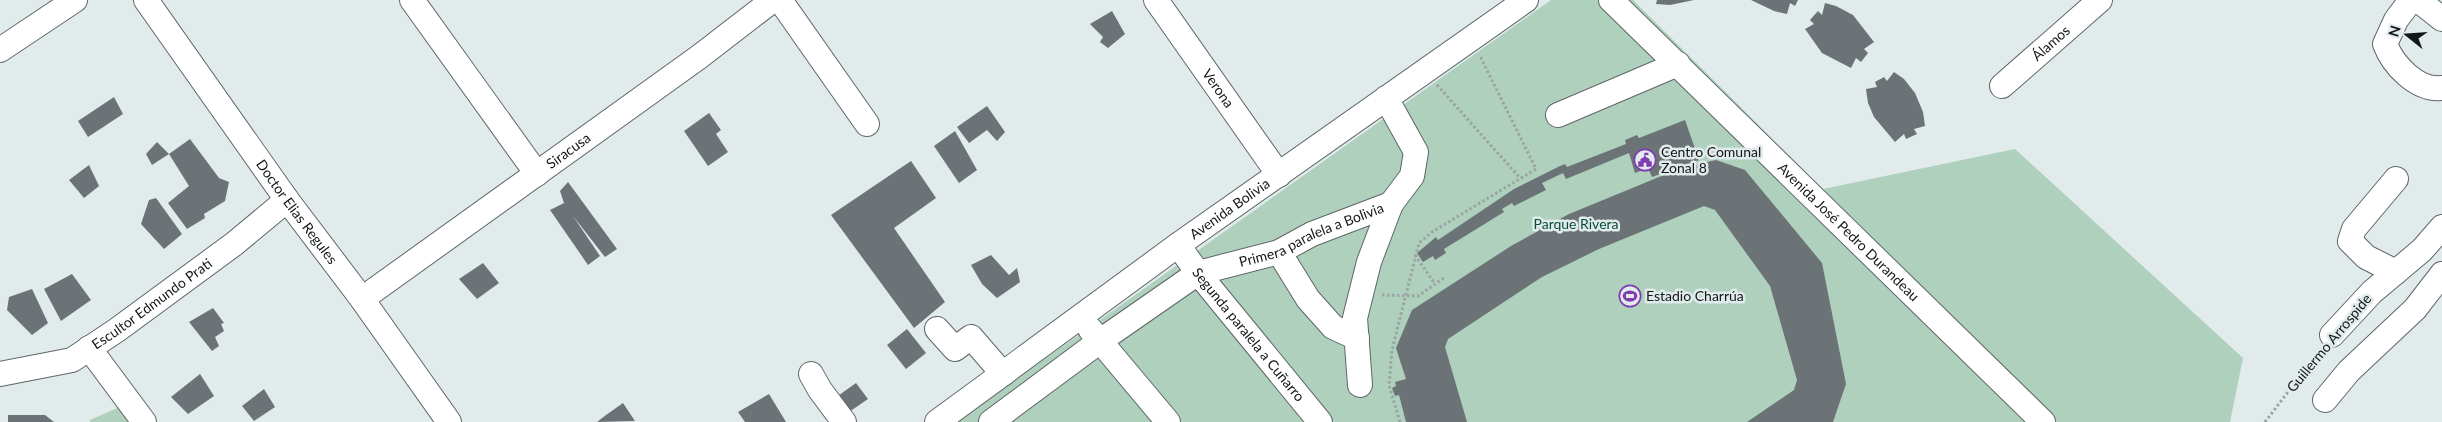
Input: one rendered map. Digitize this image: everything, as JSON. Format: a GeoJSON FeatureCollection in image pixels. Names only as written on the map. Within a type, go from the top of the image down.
{"type":"FeatureCollection","features":[{"type":"Feature","properties":{"kind":"street"},"geometry":{"type":"LineString","coordinates":[[0,50],[76,0]]}},
{"type":"Feature","properties":{"kind":"street","name":"Doctor Elias Regules"},"geometry":{"type":"LineString","coordinates":[[146,0],[287,200],[362,300],[449,422]]}},
{"type":"Feature","properties":{"kind":"street"},"geometry":{"type":"LineString","coordinates":[[412,0],[537,174]]}},
{"type":"Feature","properties":{"kind":"street","name":"Siracusa"},"geometry":{"type":"LineString","coordinates":[[362,300],[699,57],[773,0]]}},
{"type":"Feature","properties":{"kind":"street"},"geometry":{"type":"LineString","coordinates":[[780,0],[867,124]]}},
{"type":"Feature","properties":{"kind":"street","name":"Verona"},"geometry":{"type":"LineString","coordinates":[[1156,0],[1279,175]]}},
{"type":"Feature","properties":{"kind":"street","name":"Avenida Bolivia"},"geometry":{"type":"LineString","coordinates":[[937,422],[1081,318],[1178,244],[1526,0]]}},
{"type":"Feature","properties":{"kind":"street","name":"Avenida José Pedro Durandeau"},"geometry":{"type":"LineString","coordinates":[[1611,0],[2043,422]]}},
{"type":"Feature","properties":{"kind":"street","name":"Álamos"},"geometry":{"type":"LineString","coordinates":[[2002,86],[2100,0]]}},
{"type":"Feature","properties":{"kind":"street"},"geometry":{"type":"LineString","coordinates":[[2411,0],[2396,20],[2385,44],[2390,56],[2404,72],[2425,87],[2442,88]]}},
{"type":"Feature","properties":{"kind":"street"},"geometry":{"type":"LineString","coordinates":[[2418,0],[2442,19]]}},
{"type":"Feature","properties":{"kind":"street"},"geometry":{"type":"LineString","coordinates":[[1558,115],[1678,64]]}},
{"type":"Feature","properties":{"kind":"street","name":"Primera paralela a Bolivia"},"geometry":{"type":"LineString","coordinates":[[1198,273],[1279,252],[1312,234],[1391,204],[1412,176],[1416,152],[1386,98]]}},
{"type":"Feature","properties":{"kind":"street"},"geometry":{"type":"LineString","coordinates":[[2396,179],[2354,229],[2350,241],[2366,257],[2396,272]]}},
{"type":"Feature","properties":{"kind":"street","name":"Escultor Edmundo Prati"},"geometry":{"type":"LineString","coordinates":[[0,374],[72,360],[118,330],[234,244],[287,200]]}},
{"type":"Feature","properties":{"kind":"street"},"geometry":{"type":"LineString","coordinates":[[1360,385],[1355,318],[1369,262],[1391,204]]}},
{"type":"Feature","properties":{"kind":"street","name":"Guillermo Arrospide"},"geometry":{"type":"LineString","coordinates":[[2332,335],[2372,292],[2422,250],[2442,227]]}},
{"type":"Feature","properties":{"kind":"street","name":"Segunda paralela a Cuñarro"},"geometry":{"type":"LineString","coordinates":[[1178,244],[1198,273],[1320,422]]}},
{"type":"Feature","properties":{"kind":"street"},"geometry":{"type":"LineString","coordinates":[[1279,252],[1308,299],[1333,327],[1357,338]]}},
{"type":"Feature","properties":{"kind":"street"},"geometry":{"type":"LineString","coordinates":[[991,422],[1100,341],[1198,273]]}},
{"type":"Feature","properties":{"kind":"street"},"geometry":{"type":"LineString","coordinates":[[2325,400],[2349,371],[2415,310],[2442,274]]}},
{"type":"Feature","properties":{"kind":"street"},"geometry":{"type":"LineString","coordinates":[[1081,318],[1168,422]]}},
{"type":"Feature","properties":{"kind":"street"},"geometry":{"type":"LineString","coordinates":[[937,329],[955,350],[971,337],[1003,374]]}},
{"type":"Feature","properties":{"kind":"street"},"geometry":{"type":"LineString","coordinates":[[89,348],[144,422]]}},
{"type":"Feature","properties":{"kind":"street"},"geometry":{"type":"LineString","coordinates":[[811,374],[820,390],[844,422]]}},
{"type":"Feature","properties":{"kind":"path"},"geometry":{"type":"LineString","coordinates":[[1400,422],[1390,386],[1392,350],[1414,254],[1424,237],[1536,169],[1471,39]]}},
{"type":"Feature","properties":{"kind":"path"},"geometry":{"type":"LineString","coordinates":[[1425,71],[1520,178]]}},
{"type":"Feature","properties":{"kind":"path"},"geometry":{"type":"LineString","coordinates":[[1414,254],[1435,284]]}},
{"type":"Feature","properties":{"kind":"path"},"geometry":{"type":"LineString","coordinates":[[1361,294],[1418,296],[1445,277]]}},
{"type":"Feature","properties":{"kind":"path","name":"Guillermo Arrospide"},"geometry":{"type":"LineString","coordinates":[[2265,422],[2332,335]]}},
{"type":"Feature","properties":{"kind":"green space","name":"Parque Rivera"},"geometry":{"type":"Polygon","coordinates":[[[1551,0],[1633,0],[1823,189],[2015,149],[2243,358],[2230,422],[956,422],[1551,0]]]}},
{"type":"Feature","properties":{"kind":"green space"},"geometry":{"type":"Polygon","coordinates":[[[122,406],[134,422],[90,422],[90,420],[122,406]]]}},
{"type":"Feature","properties":{"kind":"building"},"geometry":{"type":"Polygon","coordinates":[[[1657,0],[1694,0],[1670,5],[1656,4],[1657,0]]]}},
{"type":"Feature","properties":{"kind":"building"},"geometry":{"type":"Polygon","coordinates":[[[1751,0],[1798,0],[1795,6],[1790,3],[1787,14],[1774,11],[1751,0]]]}},
{"type":"Feature","properties":{"kind":"building"},"geometry":{"type":"Polygon","coordinates":[[[1825,3],[1836,6],[1853,15],[1874,42],[1864,49],[1868,53],[1861,62],[1856,58],[1851,68],[1822,53],[1805,29],[1814,24],[1810,20],[1818,11],[1822,15],[1825,3]]]}},
{"type":"Feature","properties":{"kind":"building"},"geometry":{"type":"Polygon","coordinates":[[[1112,11],[1125,34],[1108,48],[1100,42],[1103,37],[1090,24],[1112,11]]]}},
{"type":"Feature","properties":{"kind":"building"},"geometry":{"type":"Polygon","coordinates":[[[1894,72],[1904,79],[1915,93],[1923,112],[1925,126],[1914,129],[1917,134],[1906,139],[1904,134],[1895,142],[1874,117],[1868,103],[1866,89],[1877,87],[1875,82],[1884,77],[1887,81],[1894,72]]]}},
{"type":"Feature","properties":{"kind":"building"},"geometry":{"type":"Polygon","coordinates":[[[114,97],[123,114],[88,137],[78,121],[114,97]]]}},
{"type":"Feature","properties":{"kind":"building"},"geometry":{"type":"Polygon","coordinates":[[[987,106],[1005,132],[997,141],[987,130],[969,143],[957,127],[987,106]]]}},
{"type":"Feature","properties":{"kind":"building"},"geometry":{"type":"Polygon","coordinates":[[[709,113],[721,130],[716,134],[728,152],[708,166],[684,131],[709,113]]]}},
{"type":"Feature","properties":{"kind":"building"},"geometry":{"type":"Polygon","coordinates":[[[1685,120],[1699,160],[1652,177],[1648,168],[1635,173],[1629,153],[1566,179],[1563,173],[1542,183],[1546,190],[1514,206],[1512,203],[1502,209],[1504,212],[1444,249],[1446,253],[1435,260],[1433,256],[1423,262],[1417,253],[1436,237],[1438,240],[1514,189],[1560,166],[1565,164],[1567,167],[1626,144],[1625,140],[1637,135],[1639,138],[1685,120]]]}},
{"type":"Feature","properties":{"kind":"building"},"geometry":{"type":"Polygon","coordinates":[[[955,131],[977,170],[959,183],[934,146],[955,131]]]}},
{"type":"Feature","properties":{"kind":"building"},"geometry":{"type":"Polygon","coordinates":[[[190,139],[219,178],[229,182],[225,201],[204,214],[205,218],[187,229],[168,203],[189,186],[169,154],[190,139]]]}},
{"type":"Feature","properties":{"kind":"building"},"geometry":{"type":"Polygon","coordinates":[[[157,142],[169,154],[152,165],[146,154],[157,142]]]}},
{"type":"Feature","properties":{"kind":"building"},"geometry":{"type":"Polygon","coordinates":[[[1716,160],[1745,170],[1822,263],[1846,384],[1833,422],[1747,422],[1794,390],[1797,380],[1770,286],[1715,210],[1704,206],[1599,249],[1542,277],[1448,339],[1445,347],[1467,422],[1406,422],[1399,395],[1395,396],[1392,388],[1396,386],[1395,382],[1406,379],[1396,348],[1412,310],[1511,246],[1569,214],[1681,168],[1716,160]]]}},
{"type":"Feature","properties":{"kind":"building"},"geometry":{"type":"Polygon","coordinates":[[[911,161],[936,198],[894,228],[945,302],[914,328],[831,215],[911,161]]]}},
{"type":"Feature","properties":{"kind":"building"},"geometry":{"type":"Polygon","coordinates":[[[89,165],[99,186],[84,198],[69,180],[89,165]]]}},
{"type":"Feature","properties":{"kind":"building"},"geometry":{"type":"Polygon","coordinates":[[[568,182],[617,249],[605,257],[573,216],[600,256],[588,265],[550,210],[564,203],[560,191],[568,182]]]}},
{"type":"Feature","properties":{"kind":"building"},"geometry":{"type":"Polygon","coordinates":[[[156,198],[182,234],[164,249],[141,224],[149,200],[156,198]]]}},
{"type":"Feature","properties":{"kind":"building"},"geometry":{"type":"Polygon","coordinates":[[[991,255],[1009,275],[1017,268],[1020,282],[997,298],[982,284],[971,265],[991,255]]]}},
{"type":"Feature","properties":{"kind":"building"},"geometry":{"type":"Polygon","coordinates":[[[483,263],[499,283],[477,299],[459,279],[483,263]]]}},
{"type":"Feature","properties":{"kind":"building"},"geometry":{"type":"Polygon","coordinates":[[[72,274],[91,300],[61,321],[44,289],[72,274]]]}},
{"type":"Feature","properties":{"kind":"building"},"geometry":{"type":"Polygon","coordinates":[[[32,289],[48,323],[32,335],[7,310],[9,297],[32,289]]]}},
{"type":"Feature","properties":{"kind":"building"},"geometry":{"type":"Polygon","coordinates":[[[213,308],[224,323],[221,324],[224,331],[215,337],[219,346],[212,351],[189,322],[213,308]]]}},
{"type":"Feature","properties":{"kind":"building"},"geometry":{"type":"Polygon","coordinates":[[[907,329],[926,353],[906,369],[887,345],[907,329]]]}},
{"type":"Feature","properties":{"kind":"building"},"geometry":{"type":"Polygon","coordinates":[[[200,374],[214,396],[188,414],[171,397],[200,374]]]}},
{"type":"Feature","properties":{"kind":"building"},"geometry":{"type":"Polygon","coordinates":[[[856,383],[868,399],[849,412],[835,398],[856,383]]]}},
{"type":"Feature","properties":{"kind":"building"},"geometry":{"type":"Polygon","coordinates":[[[264,389],[275,407],[254,421],[242,406],[264,389]]]}},
{"type":"Feature","properties":{"kind":"building"},"geometry":{"type":"Polygon","coordinates":[[[769,394],[786,422],[745,422],[738,412],[769,394]]]}},
{"type":"Feature","properties":{"kind":"building"},"geometry":{"type":"Polygon","coordinates":[[[623,403],[635,421],[597,422],[606,415],[623,403]]]}},
{"type":"Feature","properties":{"kind":"building"},"geometry":{"type":"Polygon","coordinates":[[[8,415],[45,415],[54,422],[8,422],[8,415]]]}},
{"type":"Feature","properties":{"kind":"place","name":"Centro Comunal Zonal 8"},"geometry":{"type":"Point","coordinates":[1645,160]}},
{"type":"Feature","properties":{"kind":"place","name":"Estadio Charrúa"},"geometry":{"type":"Point","coordinates":[1630,296]}}]}
